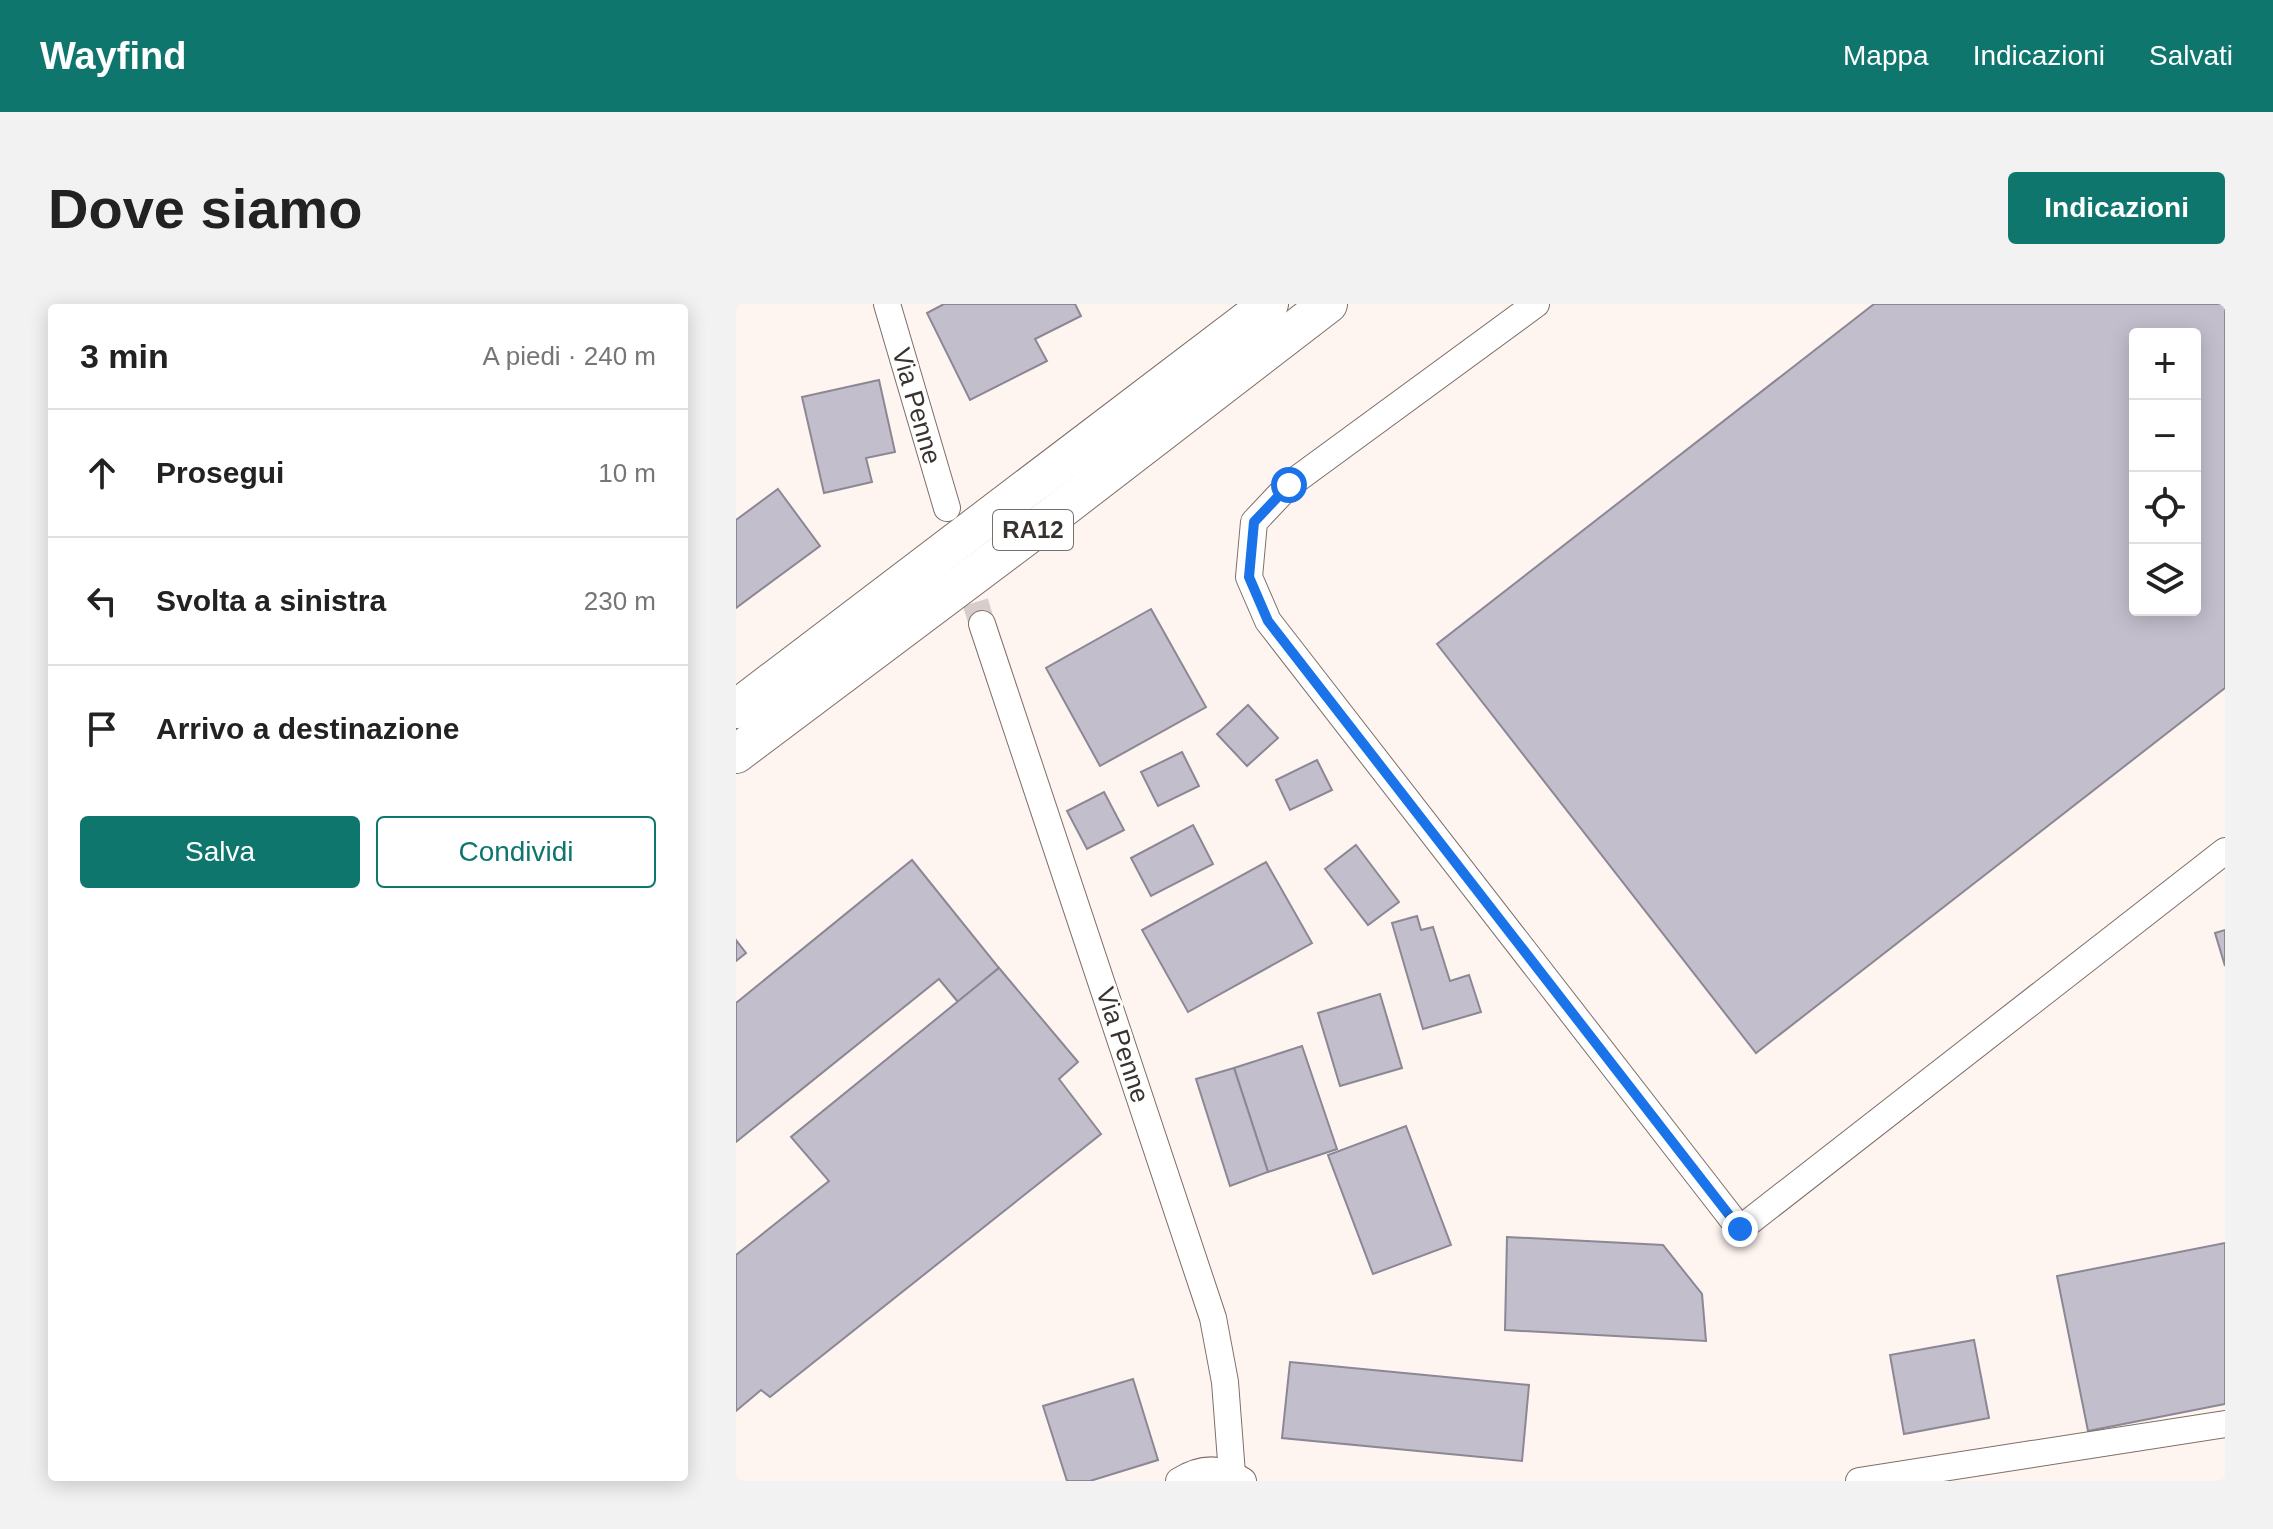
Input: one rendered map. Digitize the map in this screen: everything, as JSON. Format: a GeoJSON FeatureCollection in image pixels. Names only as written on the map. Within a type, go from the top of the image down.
{"type":"FeatureCollection","features":[{"type":"Feature","properties":{"kind":"highway","name":"RA12"},"geometry":{"type":"LineString","coordinates":[[736,709],[1269,304]]}},
{"type":"Feature","properties":{"kind":"highway","name":"RA12"},"geometry":{"type":"LineString","coordinates":[[736,754],[1328,304]]}},
{"type":"Feature","properties":{"kind":"street","name":"Via Penne"},"geometry":{"type":"LineString","coordinates":[[887,304],[947,508]]}},
{"type":"Feature","properties":{"kind":"street"},"geometry":{"type":"LineString","coordinates":[[1536,304],[1289,485],[1254,522],[1249,577],[1268,621],[1740,1229],[2225,851]]}},
{"type":"Feature","properties":{"kind":"street","name":"Via Penne"},"geometry":{"type":"LineString","coordinates":[[982,624],[1213,1318],[1238,1477],[1218,1470],[1203,1471],[1179,1481]]}},
{"type":"Feature","properties":{"kind":"street"},"geometry":{"type":"LineString","coordinates":[[1859,1481],[2225,1424]]}},
{"type":"Feature","properties":{"kind":"building"},"geometry":{"type":"Polygon","coordinates":[[[944,304],[1075,304],[1081,316],[1035,339],[1047,361],[970,400],[927,313],[944,304]]]}},
{"type":"Feature","properties":{"kind":"building"},"geometry":{"type":"Polygon","coordinates":[[[1874,304],[2225,304],[2225,688],[1756,1053],[1437,644],[1874,304]]]}},
{"type":"Feature","properties":{"kind":"building"},"geometry":{"type":"Polygon","coordinates":[[[879,380],[895,452],[866,458],[872,482],[824,493],[802,397],[879,380]]]}},
{"type":"Feature","properties":{"kind":"building"},"geometry":{"type":"Polygon","coordinates":[[[778,489],[820,546],[736,608],[736,520],[778,489]]]}},
{"type":"Feature","properties":{"kind":"building"},"geometry":{"type":"Polygon","coordinates":[[[1151,609],[1206,707],[1100,766],[1046,668],[1151,609]]]}},
{"type":"Feature","properties":{"kind":"building"},"geometry":{"type":"Polygon","coordinates":[[[1248,705],[1278,738],[1247,766],[1217,734],[1248,705]]]}},
{"type":"Feature","properties":{"kind":"building"},"geometry":{"type":"Polygon","coordinates":[[[1182,752],[1199,786],[1158,806],[1141,772],[1182,752]]]}},
{"type":"Feature","properties":{"kind":"building"},"geometry":{"type":"Polygon","coordinates":[[[1317,760],[1332,790],[1290,810],[1276,780],[1317,760]]]}},
{"type":"Feature","properties":{"kind":"building"},"geometry":{"type":"Polygon","coordinates":[[[1104,792],[1124,830],[1087,849],[1067,811],[1104,792]]]}},
{"type":"Feature","properties":{"kind":"building"},"geometry":{"type":"Polygon","coordinates":[[[1193,825],[1213,864],[1151,896],[1131,858],[1193,825]]]}},
{"type":"Feature","properties":{"kind":"building"},"geometry":{"type":"Polygon","coordinates":[[[1356,845],[1399,902],[1368,925],[1325,869],[1356,845]]]}},
{"type":"Feature","properties":{"kind":"building"},"geometry":{"type":"Polygon","coordinates":[[[912,860],[999,968],[958,1002],[939,979],[736,1142],[736,1003],[912,860]]]}},
{"type":"Feature","properties":{"kind":"building"},"geometry":{"type":"Polygon","coordinates":[[[1266,862],[1312,943],[1188,1012],[1142,930],[1266,862]]]}},
{"type":"Feature","properties":{"kind":"building"},"geometry":{"type":"Polygon","coordinates":[[[1417,916],[1421,930],[1433,927],[1450,981],[1469,975],[1481,1012],[1423,1029],[1392,923],[1417,916]]]}},
{"type":"Feature","properties":{"kind":"building"},"geometry":{"type":"Polygon","coordinates":[[[2225,930],[2225,966],[2215,933],[2225,930]]]}},
{"type":"Feature","properties":{"kind":"building"},"geometry":{"type":"Polygon","coordinates":[[[736,940],[746,953],[736,961],[736,940]]]}},
{"type":"Feature","properties":{"kind":"building"},"geometry":{"type":"Polygon","coordinates":[[[999,968],[1078,1062],[1059,1079],[1101,1134],[770,1397],[761,1390],[736,1411],[736,1255],[829,1181],[791,1137],[999,968]]]}},
{"type":"Feature","properties":{"kind":"building"},"geometry":{"type":"Polygon","coordinates":[[[1380,994],[1402,1068],[1340,1086],[1318,1013],[1380,994]]]}},
{"type":"Feature","properties":{"kind":"building"},"geometry":{"type":"Polygon","coordinates":[[[1302,1046],[1337,1149],[1268,1172],[1234,1068],[1302,1046]]]}},
{"type":"Feature","properties":{"kind":"building"},"geometry":{"type":"Polygon","coordinates":[[[1234,1068],[1268,1172],[1230,1186],[1196,1079],[1234,1068]]]}},
{"type":"Feature","properties":{"kind":"building"},"geometry":{"type":"Polygon","coordinates":[[[1406,1126],[1451,1245],[1373,1274],[1328,1155],[1406,1126]]]}},
{"type":"Feature","properties":{"kind":"building"},"geometry":{"type":"Polygon","coordinates":[[[1507,1237],[1663,1245],[1702,1294],[1706,1341],[1505,1330],[1507,1237]]]}},
{"type":"Feature","properties":{"kind":"building"},"geometry":{"type":"Polygon","coordinates":[[[2225,1243],[2225,1404],[2088,1431],[2057,1276],[2225,1243]]]}},
{"type":"Feature","properties":{"kind":"building"},"geometry":{"type":"Polygon","coordinates":[[[1974,1340],[1989,1418],[1904,1434],[1890,1355],[1974,1340]]]}},
{"type":"Feature","properties":{"kind":"building"},"geometry":{"type":"Polygon","coordinates":[[[1290,1362],[1529,1385],[1522,1461],[1282,1438],[1290,1362]]]}},
{"type":"Feature","properties":{"kind":"building"},"geometry":{"type":"Polygon","coordinates":[[[1133,1379],[1158,1460],[1090,1481],[1067,1481],[1043,1406],[1133,1379]]]}},
{"type":"Feature","properties":{"kind":"tunnel"},"geometry":{"type":"LineString","coordinates":[[964,565],[982,624]]}},
{"type":"Feature","properties":{"kind":"route"},"geometry":{"type":"LineString","coordinates":[[1289,485],[1254,522],[1249,577],[1268,621],[1740,1229]]}}]}
